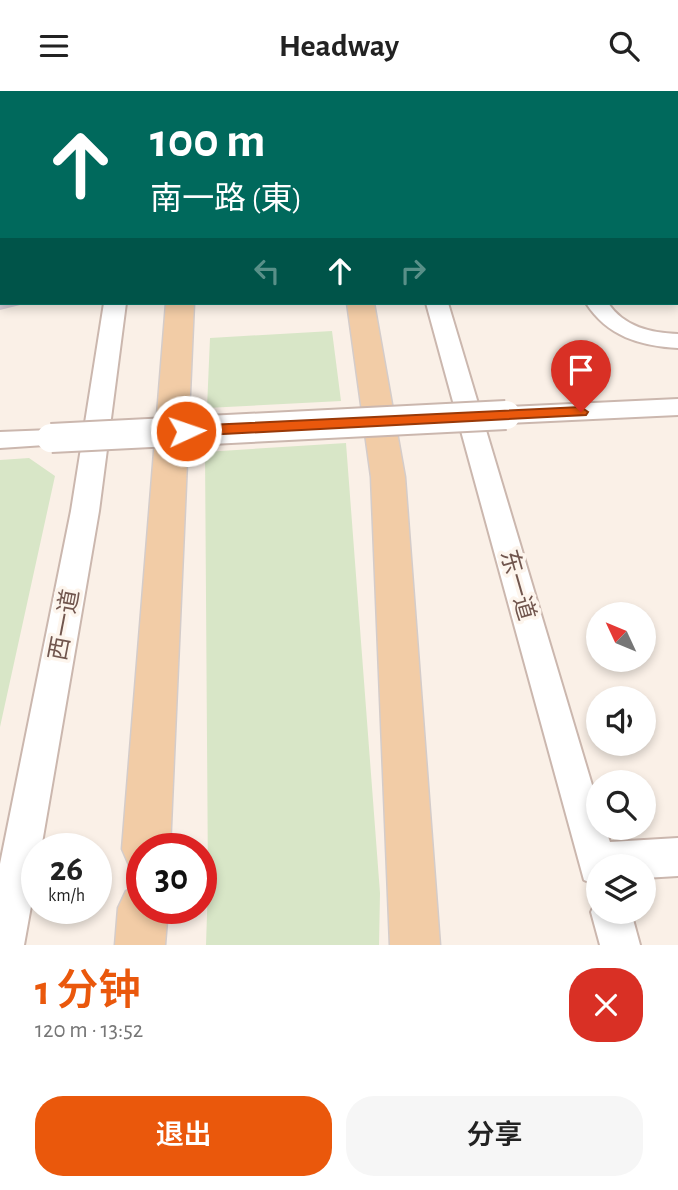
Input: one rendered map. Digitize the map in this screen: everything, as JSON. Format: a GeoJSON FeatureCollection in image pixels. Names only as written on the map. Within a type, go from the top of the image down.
{"type":"FeatureCollection","features":[{"type":"Feature","properties":{"kind":"main road"},"geometry":{"type":"LineString","coordinates":[[147,833],[180,305]]}},
{"type":"Feature","properties":{"kind":"main road"},"geometry":{"type":"LineString","coordinates":[[360,305],[388,477],[415,945]]}},
{"type":"Feature","properties":{"kind":"main road"},"geometry":{"type":"LineString","coordinates":[[140,945],[141,924]]}},
{"type":"Feature","properties":{"kind":"street","name":"西一道"},"geometry":{"type":"LineString","coordinates":[[5,926],[85,511],[115,305]]}},
{"type":"Feature","properties":{"kind":"street","name":"东一道"},"geometry":{"type":"LineString","coordinates":[[438,305],[595,854]]}},
{"type":"Feature","properties":{"kind":"street"},"geometry":{"type":"LineString","coordinates":[[598,305],[602,314],[620,329],[678,341]]}},
{"type":"Feature","properties":{"kind":"street"},"geometry":{"type":"LineString","coordinates":[[0,440],[678,407]]}},
{"type":"Feature","properties":{"kind":"street"},"geometry":{"type":"LineString","coordinates":[[656,859],[678,857]]}},
{"type":"Feature","properties":{"kind":"street"},"geometry":{"type":"LineString","coordinates":[[614,924],[620,945]]}},
{"type":"Feature","properties":{"kind":"green space"},"geometry":{"type":"Polygon","coordinates":[[[332,331],[341,401],[207,408],[210,338],[332,331]]]}},
{"type":"Feature","properties":{"kind":"green space"},"geometry":{"type":"Polygon","coordinates":[[[346,443],[380,893],[379,945],[206,945],[207,924],[217,924],[217,833],[208,833],[205,452],[346,443]]]}},
{"type":"Feature","properties":{"kind":"green space"},"geometry":{"type":"Polygon","coordinates":[[[29,458],[55,476],[0,727],[0,460],[29,458]]]}},
{"type":"Feature","properties":{"kind":"route"},"geometry":{"type":"LineString","coordinates":[[186,431],[581,412]]}}]}
